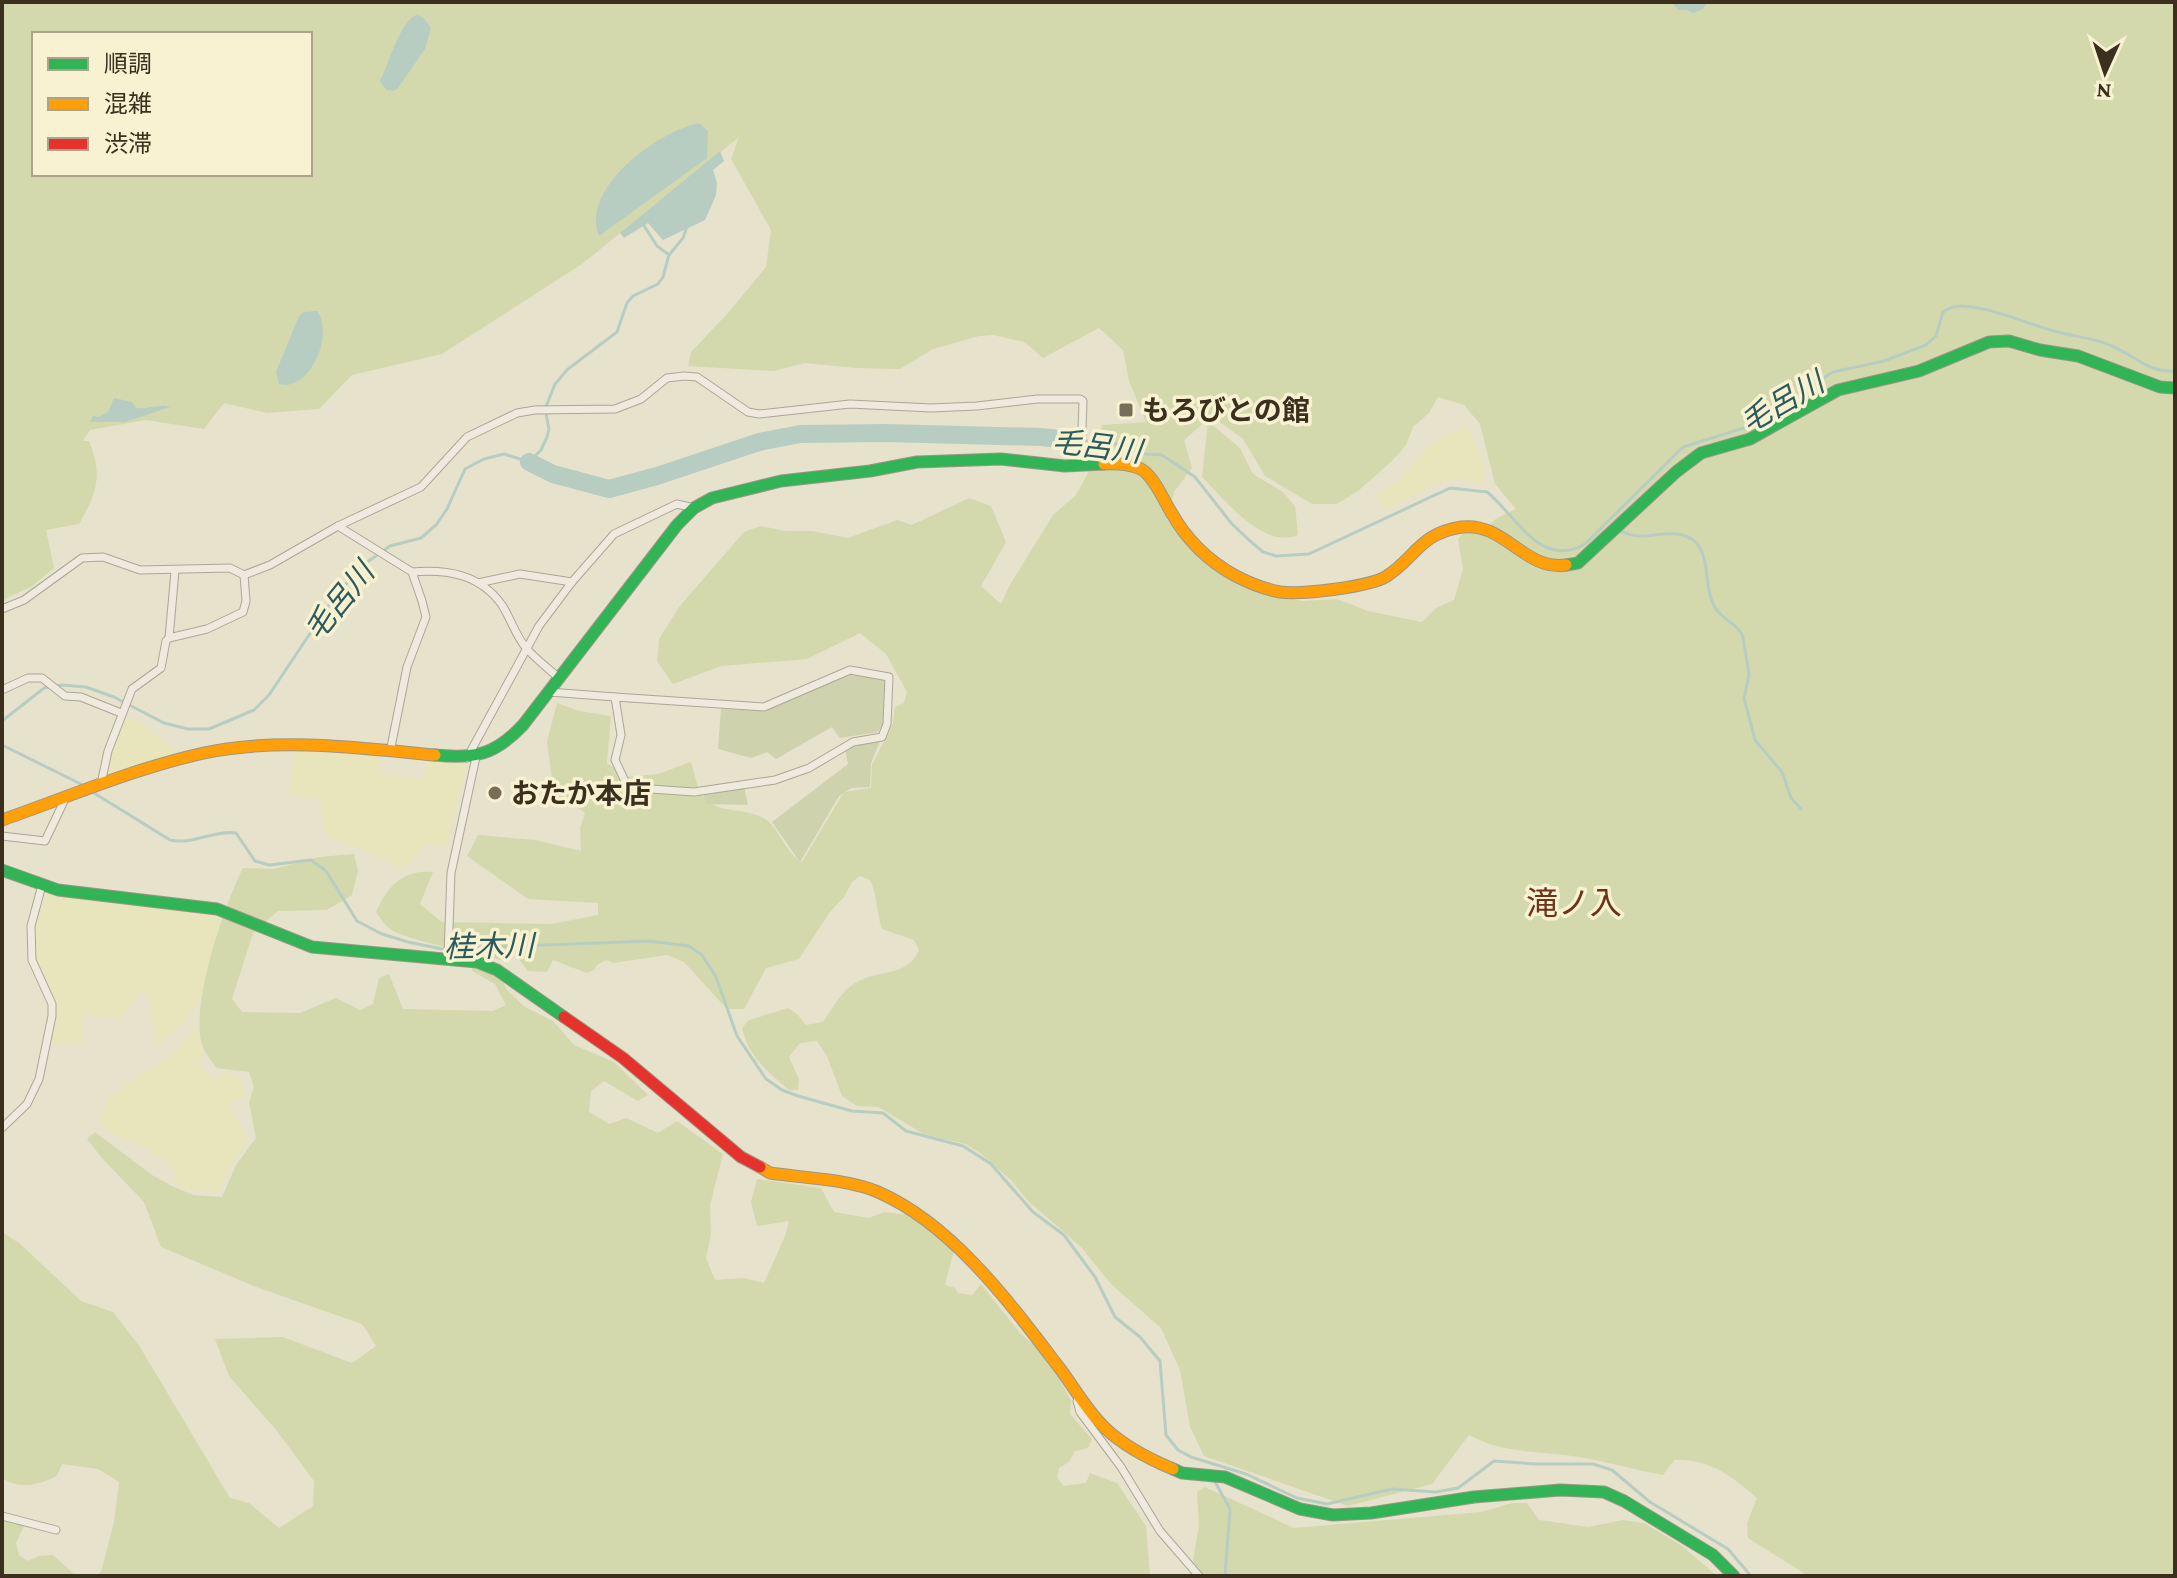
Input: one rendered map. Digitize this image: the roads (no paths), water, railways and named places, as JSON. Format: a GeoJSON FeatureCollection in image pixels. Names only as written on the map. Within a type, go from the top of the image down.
{"type":"FeatureCollection","features":[{"type":"Feature","properties":{"kind":"street"},"geometry":{"type":"LineString","coordinates":[[2,820],[99,785],[207,752],[324,745],[472,757],[507,742],[560,679],[677,525],[694,508],[712,498],[781,481],[870,471],[917,462],[1001,459],[1116,463],[1142,469],[1199,551],[1253,584],[1293,593],[1378,580],[1430,538],[1463,527],[1481,527],[1503,535],[1535,563],[1564,567],[1578,563],[1676,472],[1701,453],[1750,439],[1838,390],[1919,371],[1989,342],[2009,341],[2078,356],[2160,387],[2175,388]]}},
{"type":"Feature","properties":{"kind":"street"},"geometry":{"type":"LineString","coordinates":[[2,609],[24,600],[82,558],[103,557],[140,570],[230,568],[244,575],[270,565],[338,526],[421,487],[467,437],[496,421],[535,410],[594,411],[624,407],[641,399],[667,378],[697,377],[748,412],[759,414],[850,404],[931,408],[1066,399],[1083,401],[1081,463]]}},
{"type":"Feature","properties":{"kind":"street"},"geometry":{"type":"LineString","coordinates":[[447,958],[451,873],[472,757],[526,648],[572,582],[618,531],[677,504],[694,508]]}},
{"type":"Feature","properties":{"kind":"street"},"geometry":{"type":"LineString","coordinates":[[338,526],[412,572],[457,572],[478,583],[501,604],[526,648],[560,679]]}},
{"type":"Feature","properties":{"kind":"street"},"geometry":{"type":"LineString","coordinates":[[99,785],[129,696],[137,684],[161,668],[169,638],[175,571]]}},
{"type":"Feature","properties":{"kind":"street"},"geometry":{"type":"LineString","coordinates":[[390,752],[407,667],[426,617],[412,572]]}},
{"type":"Feature","properties":{"kind":"street"},"geometry":{"type":"LineString","coordinates":[[478,583],[520,574],[572,582]]}},
{"type":"Feature","properties":{"kind":"street"},"geometry":{"type":"LineString","coordinates":[[169,638],[207,629],[243,612],[246,601],[244,575]]}},
{"type":"Feature","properties":{"kind":"street"},"geometry":{"type":"LineString","coordinates":[[549,692],[764,707],[850,670],[889,677],[887,724],[882,737],[853,742],[809,768],[784,777],[694,792],[651,789],[631,794],[615,760],[621,735],[615,697]]}},
{"type":"Feature","properties":{"kind":"street"},"geometry":{"type":"LineString","coordinates":[[2,690],[28,678],[42,678],[65,696],[81,697],[122,712]]}},
{"type":"Feature","properties":{"kind":"street"},"geometry":{"type":"LineString","coordinates":[[2,836],[45,841],[65,797]]}},
{"type":"Feature","properties":{"kind":"street"},"geometry":{"type":"LineString","coordinates":[[2,870],[58,890],[217,909],[312,947],[447,958],[477,962],[497,970],[623,1058],[741,1157],[761,1169],[784,1176],[865,1187],[931,1223],[960,1250],[1022,1319],[1112,1434],[1135,1451],[1182,1473],[1225,1477],[1311,1512],[1344,1515],[1436,1500],[1560,1490],[1604,1492],[1713,1555],[1734,1576]]}},
{"type":"Feature","properties":{"kind":"street"},"geometry":{"type":"LineString","coordinates":[[2,1128],[27,1104],[39,1079],[52,1016],[52,1004],[32,960],[31,926],[42,885]]}},
{"type":"Feature","properties":{"kind":"street"},"geometry":{"type":"LineString","coordinates":[[1080,1395],[1077,1401],[1080,1412],[1121,1467],[1160,1531],[1199,1576]]}},
{"type":"Feature","properties":{"kind":"street"},"geometry":{"type":"LineString","coordinates":[[2,1516],[56,1530]]}},
{"type":"Feature","properties":{"kind":"waterway"},"geometry":{"type":"LineString","coordinates":[[641,221],[657,246],[669,255]]}},
{"type":"Feature","properties":{"kind":"waterway","name":"毛呂川"},"geometry":{"type":"LineString","coordinates":[[2,721],[44,688],[62,685],[86,687],[114,697],[164,723],[188,729],[209,729],[254,710],[269,695],[333,599],[363,565],[390,546],[421,538],[436,525],[447,509],[465,469],[484,459],[504,454],[529,462],[541,450],[549,429],[545,409],[555,384],[568,369],[617,332],[627,303],[633,296],[658,284],[669,255],[683,238],[688,224]]}},
{"type":"Feature","properties":{"kind":"waterway","name":"毛呂川"},"geometry":{"type":"LineString","coordinates":[[1070,440],[1110,442],[1145,454],[1162,455],[1195,477],[1232,524],[1249,540],[1263,552],[1276,556],[1309,554],[1450,488],[1487,492],[1542,545],[1555,550],[1569,550],[1585,544],[1683,447],[1744,428],[1833,372],[1884,361],[1926,345],[1936,336],[1943,312],[1954,307],[1985,309],[2058,332],[2099,341],[2150,367],[2175,371]]}},
{"type":"Feature","properties":{"kind":"waterway","name":"毛呂川"},"geometry":{"type":"LineString","coordinates":[[529,462],[553,474],[609,489],[759,442],[800,434],[885,433],[1070,440]]}},
{"type":"Feature","properties":{"kind":"waterway"},"geometry":{"type":"LineString","coordinates":[[1618,530],[1636,536],[1684,535],[1697,544],[1704,559],[1714,606],[1743,637],[1749,675],[1744,698],[1755,740],[1782,772],[1791,798],[1801,809]]}},
{"type":"Feature","properties":{"kind":"waterway","name":"桂木川"},"geometry":{"type":"LineString","coordinates":[[2,745],[85,786]]}},
{"type":"Feature","properties":{"kind":"waterway","name":"桂木川"},"geometry":{"type":"LineString","coordinates":[[94,793],[170,840],[187,841],[236,833],[255,861],[269,865],[311,860],[326,871],[357,921],[382,934],[408,942],[442,949],[648,941],[689,946],[702,955],[716,977],[737,1036],[766,1079],[798,1096],[852,1111],[883,1113],[906,1131],[963,1146],[991,1164],[1033,1212],[1064,1235],[1095,1277],[1115,1317],[1140,1337],[1160,1361],[1166,1435],[1178,1450],[1191,1457],[1246,1474],[1297,1498],[1327,1504],[1392,1489],[1436,1492],[1458,1488],[1494,1461],[1593,1464],[1612,1470],[1650,1502],[1728,1549],[1751,1576]]}},
{"type":"Feature","properties":{"kind":"waterway"},"geometry":{"type":"LineString","coordinates":[[1214,1480],[1230,1509],[1225,1576]]}},
{"type":"Feature","properties":{"kind":"place","name":"もろびとの館"},"geometry":{"type":"Point","coordinates":[1126,410]}},
{"type":"Feature","properties":{"kind":"place","name":"おたか本店"},"geometry":{"type":"Point","coordinates":[495,793]}},
{"type":"Feature","properties":{"kind":"district","name":"滝ノ入"},"geometry":{"type":"Point","coordinates":[1574,903]}}]}
